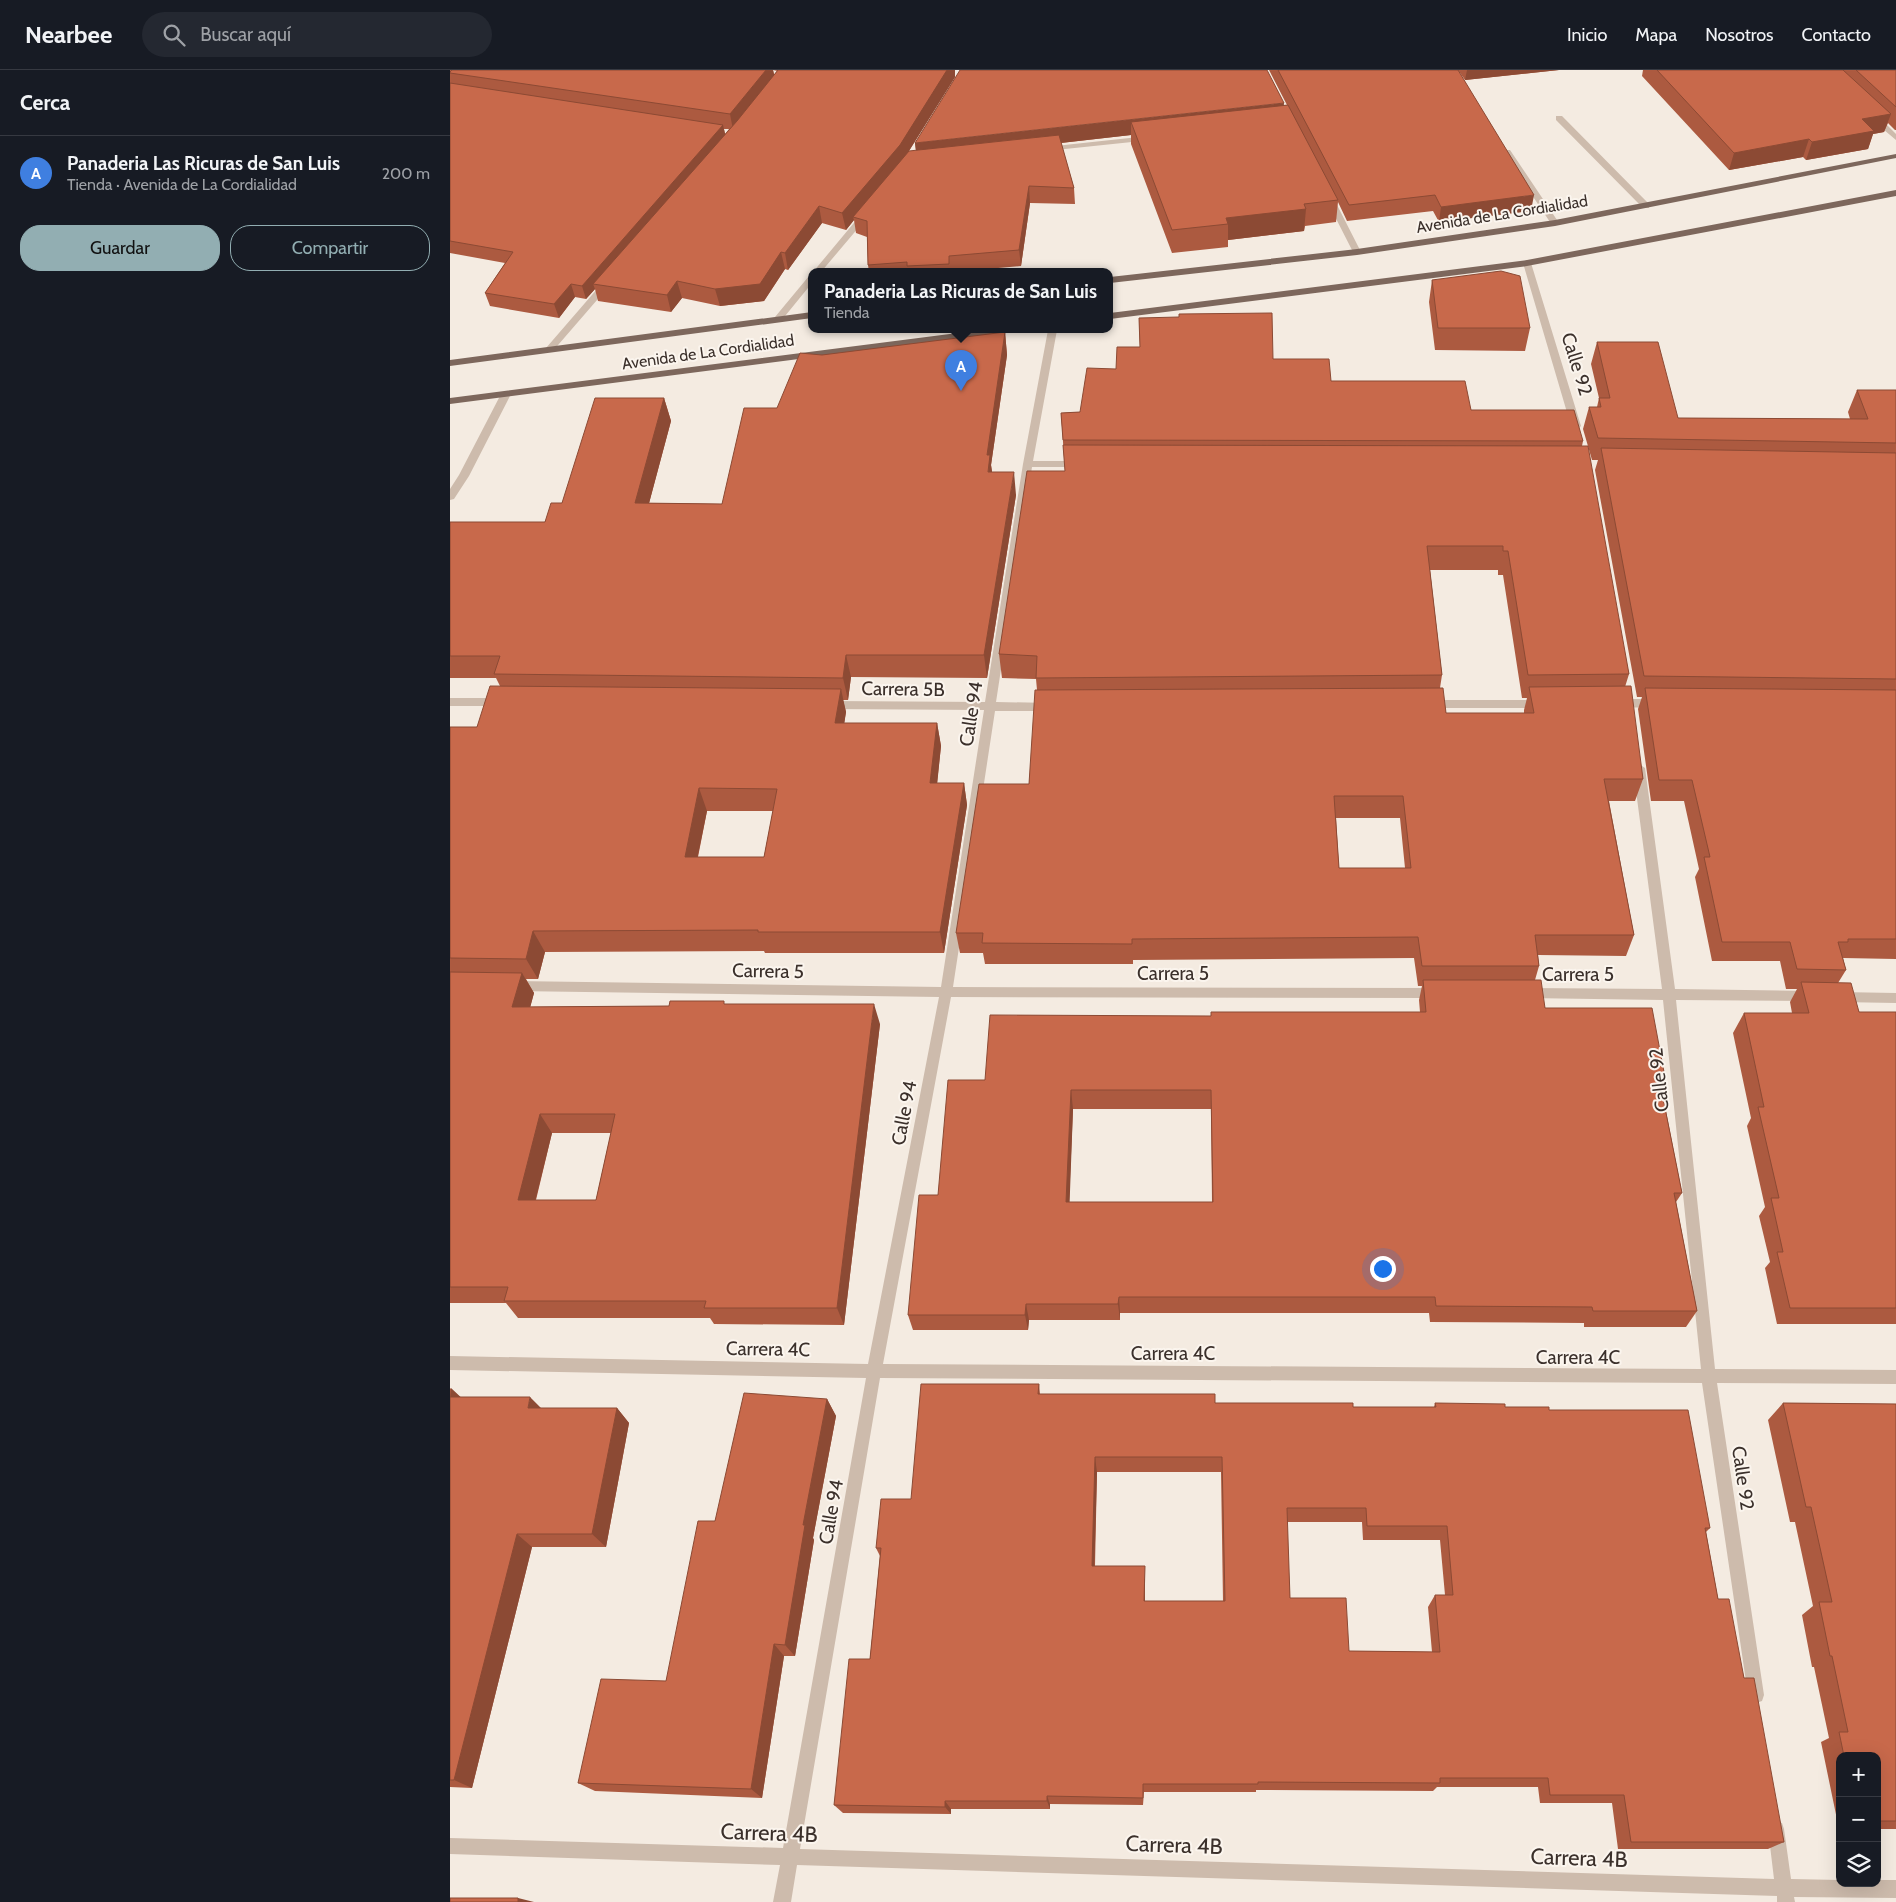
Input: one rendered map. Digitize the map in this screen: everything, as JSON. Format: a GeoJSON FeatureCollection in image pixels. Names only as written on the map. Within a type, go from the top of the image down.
{"type":"FeatureCollection","features":[{"type":"Feature","properties":{"kind":"main road","name":"Avenida de La Cordialidad"},"geometry":{"type":"LineString","coordinates":[[1113,280],[1357,252],[1555,223],[1896,156]]}},
{"type":"Feature","properties":{"kind":"main road"},"geometry":{"type":"LineString","coordinates":[[1113,316],[1527,263],[1896,193]]}},
{"type":"Feature","properties":{"kind":"main road","name":"Avenida de La Cordialidad"},"geometry":{"type":"LineString","coordinates":[[451,361],[808,315]]}},
{"type":"Feature","properties":{"kind":"main road","name":"Avenida de La Cordialidad"},"geometry":{"type":"LineString","coordinates":[[450,401],[977,333]]}},
{"type":"Feature","properties":{"kind":"street"},"geometry":{"type":"LineString","coordinates":[[1868,111],[1896,138]]}},
{"type":"Feature","properties":{"kind":"street"},"geometry":{"type":"LineString","coordinates":[[1559,118],[1646,206]]}},
{"type":"Feature","properties":{"kind":"street"},"geometry":{"type":"LineString","coordinates":[[1035,150],[1152,137]]}},
{"type":"Feature","properties":{"kind":"street"},"geometry":{"type":"LineString","coordinates":[[1500,142],[1555,223]]}},
{"type":"Feature","properties":{"kind":"street"},"geometry":{"type":"LineString","coordinates":[[1326,191],[1357,252]]}},
{"type":"Feature","properties":{"kind":"street"},"geometry":{"type":"LineString","coordinates":[[820,268],[871,208]]}},
{"type":"Feature","properties":{"kind":"street","name":"Calle 92"},"geometry":{"type":"LineString","coordinates":[[1527,263],[1579,438]]}},
{"type":"Feature","properties":{"kind":"street"},"geometry":{"type":"LineString","coordinates":[[549,350],[614,275]]}},
{"type":"Feature","properties":{"kind":"street"},"geometry":{"type":"LineString","coordinates":[[778,319],[808,283]]}},
{"type":"Feature","properties":{"kind":"street","name":"Calle 94"},"geometry":{"type":"LineString","coordinates":[[782,1902],[874,1371],[946,992],[1028,464],[1051,333]]}},
{"type":"Feature","properties":{"kind":"street"},"geometry":{"type":"LineString","coordinates":[[450,497],[464,476],[506,394]]}},
{"type":"Feature","properties":{"kind":"street"},"geometry":{"type":"LineString","coordinates":[[1028,464],[1088,464]]}},
{"type":"Feature","properties":{"kind":"street"},"geometry":{"type":"LineString","coordinates":[[450,702],[509,702]]}},
{"type":"Feature","properties":{"kind":"street"},"geometry":{"type":"LineString","coordinates":[[1600,703],[1670,704]]}},
{"type":"Feature","properties":{"kind":"street"},"geometry":{"type":"LineString","coordinates":[[1420,704],[1550,704]]}},
{"type":"Feature","properties":{"kind":"street","name":"Carrera 5B"},"geometry":{"type":"LineString","coordinates":[[814,705],[1061,706]]}},
{"type":"Feature","properties":{"kind":"street","name":"Calle 92"},"geometry":{"type":"LineString","coordinates":[[1637,752],[1669,993],[1709,1378],[1758,1711]]}},
{"type":"Feature","properties":{"kind":"street","name":"Carrera 5"},"geometry":{"type":"LineString","coordinates":[[500,986],[946,992],[1451,993]]}},
{"type":"Feature","properties":{"kind":"street","name":"Carrera 5"},"geometry":{"type":"LineString","coordinates":[[1510,993],[1669,993],[1896,998]]}},
{"type":"Feature","properties":{"kind":"street","name":"Carrera 4C"},"geometry":{"type":"LineString","coordinates":[[450,1363],[874,1371],[1709,1378],[1896,1377]]}},
{"type":"Feature","properties":{"kind":"street"},"geometry":{"type":"LineString","coordinates":[[1774,1819],[1785,1895]]}},
{"type":"Feature","properties":{"kind":"street","name":"Carrera 4B"},"geometry":{"type":"LineString","coordinates":[[450,1846],[791,1856],[1785,1895],[1896,1889]]}},
{"type":"Feature","properties":{"kind":"building"},"geometry":{"type":"Polygon","coordinates":[[[452,70],[766,70],[730,114],[450,73],[452,70]]]}},
{"type":"Feature","properties":{"kind":"building"},"geometry":{"type":"Polygon","coordinates":[[[778,70],[947,70],[900,145],[842,213],[819,206],[785,253],[781,252],[760,284],[715,289],[677,281],[667,295],[593,284],[737,121],[778,70]]]}},
{"type":"Feature","properties":{"kind":"building"},"geometry":{"type":"Polygon","coordinates":[[[960,70],[1267,70],[1284,103],[915,143],[960,70]]]}},
{"type":"Feature","properties":{"kind":"building"},"geometry":{"type":"Polygon","coordinates":[[[1278,70],[1458,70],[1534,195],[1441,207],[1435,195],[1349,205],[1278,70]]]}},
{"type":"Feature","properties":{"kind":"building"},"geometry":{"type":"Polygon","coordinates":[[[1657,70],[1843,70],[1891,114],[1862,119],[1874,131],[1812,142],[1809,139],[1734,153],[1657,70]]]}},
{"type":"Feature","properties":{"kind":"building"},"geometry":{"type":"Polygon","coordinates":[[[1856,70],[1896,70],[1896,107],[1856,70]]]}},
{"type":"Feature","properties":{"kind":"building"},"geometry":{"type":"Polygon","coordinates":[[[450,83],[723,125],[582,286],[571,284],[554,304],[485,293],[513,252],[450,241],[450,83]]]}},
{"type":"Feature","properties":{"kind":"building"},"geometry":{"type":"Polygon","coordinates":[[[1288,105],[1338,200],[1304,204],[1306,209],[1226,218],[1228,224],[1172,230],[1131,122],[1288,105]]]}},
{"type":"Feature","properties":{"kind":"building"},"geometry":{"type":"Polygon","coordinates":[[[1059,135],[1074,188],[1029,186],[1019,250],[949,256],[949,264],[907,266],[907,262],[868,265],[867,221],[853,217],[909,151],[1059,135]]]}},
{"type":"Feature","properties":{"kind":"building"},"geometry":{"type":"Polygon","coordinates":[[[1501,271],[1520,276],[1530,328],[1438,328],[1432,280],[1501,271]]]}},
{"type":"Feature","properties":{"kind":"building"},"geometry":{"type":"Polygon","coordinates":[[[1272,313],[1273,359],[1329,359],[1331,381],[1465,381],[1471,410],[1574,410],[1583,441],[1063,440],[1061,413],[1080,412],[1087,368],[1116,369],[1117,347],[1140,347],[1139,318],[1179,317],[1179,314],[1272,313]]]}},
{"type":"Feature","properties":{"kind":"building"},"geometry":{"type":"Polygon","coordinates":[[[1005,333],[987,455],[990,455],[988,472],[1014,472],[984,655],[846,655],[843,678],[494,674],[500,656],[450,656],[450,522],[545,522],[551,503],[562,503],[595,398],[664,398],[635,503],[722,504],[744,408],[777,408],[800,353],[822,355],[1005,333]]]}},
{"type":"Feature","properties":{"kind":"building"},"geometry":{"type":"Polygon","coordinates":[[[1597,342],[1658,342],[1678,418],[1868,419],[1857,390],[1896,390],[1896,443],[1598,438],[1589,407],[1601,407],[1599,398],[1610,398],[1597,342]]]}},
{"type":"Feature","properties":{"kind":"building"},"geometry":{"type":"Polygon","coordinates":[[[1063,445],[1588,446],[1629,674],[1528,675],[1508,551],[1503,551],[1503,546],[1427,546],[1442,675],[1036,678],[1037,656],[999,654],[1027,471],[1065,471],[1063,445]]]}},
{"type":"Feature","properties":{"kind":"building"},"geometry":{"type":"Polygon","coordinates":[[[1601,448],[1896,453],[1896,679],[1644,676],[1601,448]]]}},
{"type":"Feature","properties":{"kind":"building"},"geometry":{"type":"Polygon","coordinates":[[[490,686],[841,689],[835,723],[937,723],[930,783],[964,783],[940,932],[758,932],[758,930],[533,931],[526,959],[450,958],[450,727],[477,727],[490,686]],[[699,788],[685,857],[764,857],[777,789],[699,788]]]}},
{"type":"Feature","properties":{"kind":"building"},"geometry":{"type":"Polygon","coordinates":[[[1631,686],[1643,779],[1604,779],[1634,935],[1535,935],[1539,966],[1422,966],[1418,937],[1132,939],[1132,944],[982,943],[983,933],[956,933],[979,784],[1029,784],[1035,690],[1443,688],[1446,713],[1534,713],[1529,687],[1631,686]],[[1334,796],[1339,868],[1411,868],[1403,796],[1334,796]]]}},
{"type":"Feature","properties":{"kind":"building"},"geometry":{"type":"Polygon","coordinates":[[[1645,688],[1896,690],[1896,939],[1848,939],[1848,942],[1838,942],[1846,970],[1797,969],[1790,942],[1722,942],[1704,857],[1710,857],[1692,780],[1659,780],[1645,688]]]}},
{"type":"Feature","properties":{"kind":"building"},"geometry":{"type":"Polygon","coordinates":[[[450,972],[522,973],[512,1007],[669,1006],[670,1001],[724,1001],[724,1004],[874,1004],[837,1308],[704,1308],[706,1301],[504,1301],[508,1287],[450,1287],[450,972]],[[540,1114],[518,1200],[596,1200],[615,1114],[540,1114]]]}},
{"type":"Feature","properties":{"kind":"building"},"geometry":{"type":"Polygon","coordinates":[[[1423,980],[1541,980],[1545,1008],[1652,1008],[1667,1088],[1661,1088],[1682,1193],[1674,1193],[1697,1311],[1593,1311],[1592,1307],[1436,1306],[1435,1297],[1119,1297],[1118,1304],[1026,1304],[1025,1315],[908,1315],[919,1195],[938,1195],[948,1080],[985,1080],[990,1015],[1211,1016],[1211,1012],[1426,1012],[1423,980]],[[1071,1090],[1066,1202],[1213,1202],[1211,1090],[1071,1090]]]}},
{"type":"Feature","properties":{"kind":"building"},"geometry":{"type":"Polygon","coordinates":[[[1801,982],[1851,983],[1859,1012],[1896,1012],[1896,1308],[1790,1308],[1777,1252],[1783,1252],[1771,1198],[1779,1198],[1758,1107],[1764,1107],[1744,1013],[1809,1013],[1801,982]]]}},
{"type":"Feature","properties":{"kind":"building"},"geometry":{"type":"Polygon","coordinates":[[[921,1384],[1039,1384],[1038,1394],[1215,1394],[1215,1403],[1353,1403],[1353,1407],[1436,1407],[1435,1403],[1505,1404],[1505,1407],[1549,1407],[1549,1410],[1688,1410],[1710,1528],[1705,1528],[1718,1599],[1729,1599],[1744,1678],[1754,1678],[1784,1842],[1631,1842],[1624,1795],[1550,1795],[1548,1778],[1440,1778],[1440,1783],[1258,1782],[1258,1784],[1143,1784],[1143,1798],[1047,1796],[1047,1801],[945,1801],[945,1807],[834,1805],[849,1659],[870,1659],[881,1548],[876,1548],[881,1499],[911,1499],[921,1384]],[[1095,1457],[1092,1566],[1145,1566],[1144,1601],[1225,1601],[1222,1457],[1095,1457]],[[1287,1508],[1290,1598],[1346,1598],[1349,1651],[1440,1652],[1435,1595],[1453,1595],[1447,1526],[1367,1526],[1366,1508],[1287,1508]]]}},
{"type":"Feature","properties":{"kind":"building"},"geometry":{"type":"Polygon","coordinates":[[[744,1393],[827,1399],[803,1525],[805,1525],[785,1645],[774,1644],[751,1789],[578,1783],[601,1679],[666,1681],[698,1521],[715,1521],[744,1393]]]}},
{"type":"Feature","properties":{"kind":"building"},"geometry":{"type":"Polygon","coordinates":[[[450,1397],[530,1397],[528,1408],[617,1408],[592,1534],[517,1534],[454,1780],[450,1780],[450,1397]]]}},
{"type":"Feature","properties":{"kind":"building"},"geometry":{"type":"Polygon","coordinates":[[[1783,1403],[1896,1404],[1896,1821],[1881,1821],[1881,1752],[1843,1752],[1839,1732],[1848,1732],[1819,1602],[1832,1602],[1811,1507],[1806,1507],[1783,1403]]]}},
{"type":"Feature","properties":{"kind":"building"},"geometry":{"type":"Polygon","coordinates":[[[450,1898],[518,1898],[518,1902],[450,1902],[450,1898]]]}},
{"type":"Feature","properties":{"kind":"place","name":"Panaderia Las Ricuras de San Luis"},"geometry":{"type":"Point","coordinates":[961,391]}}]}
